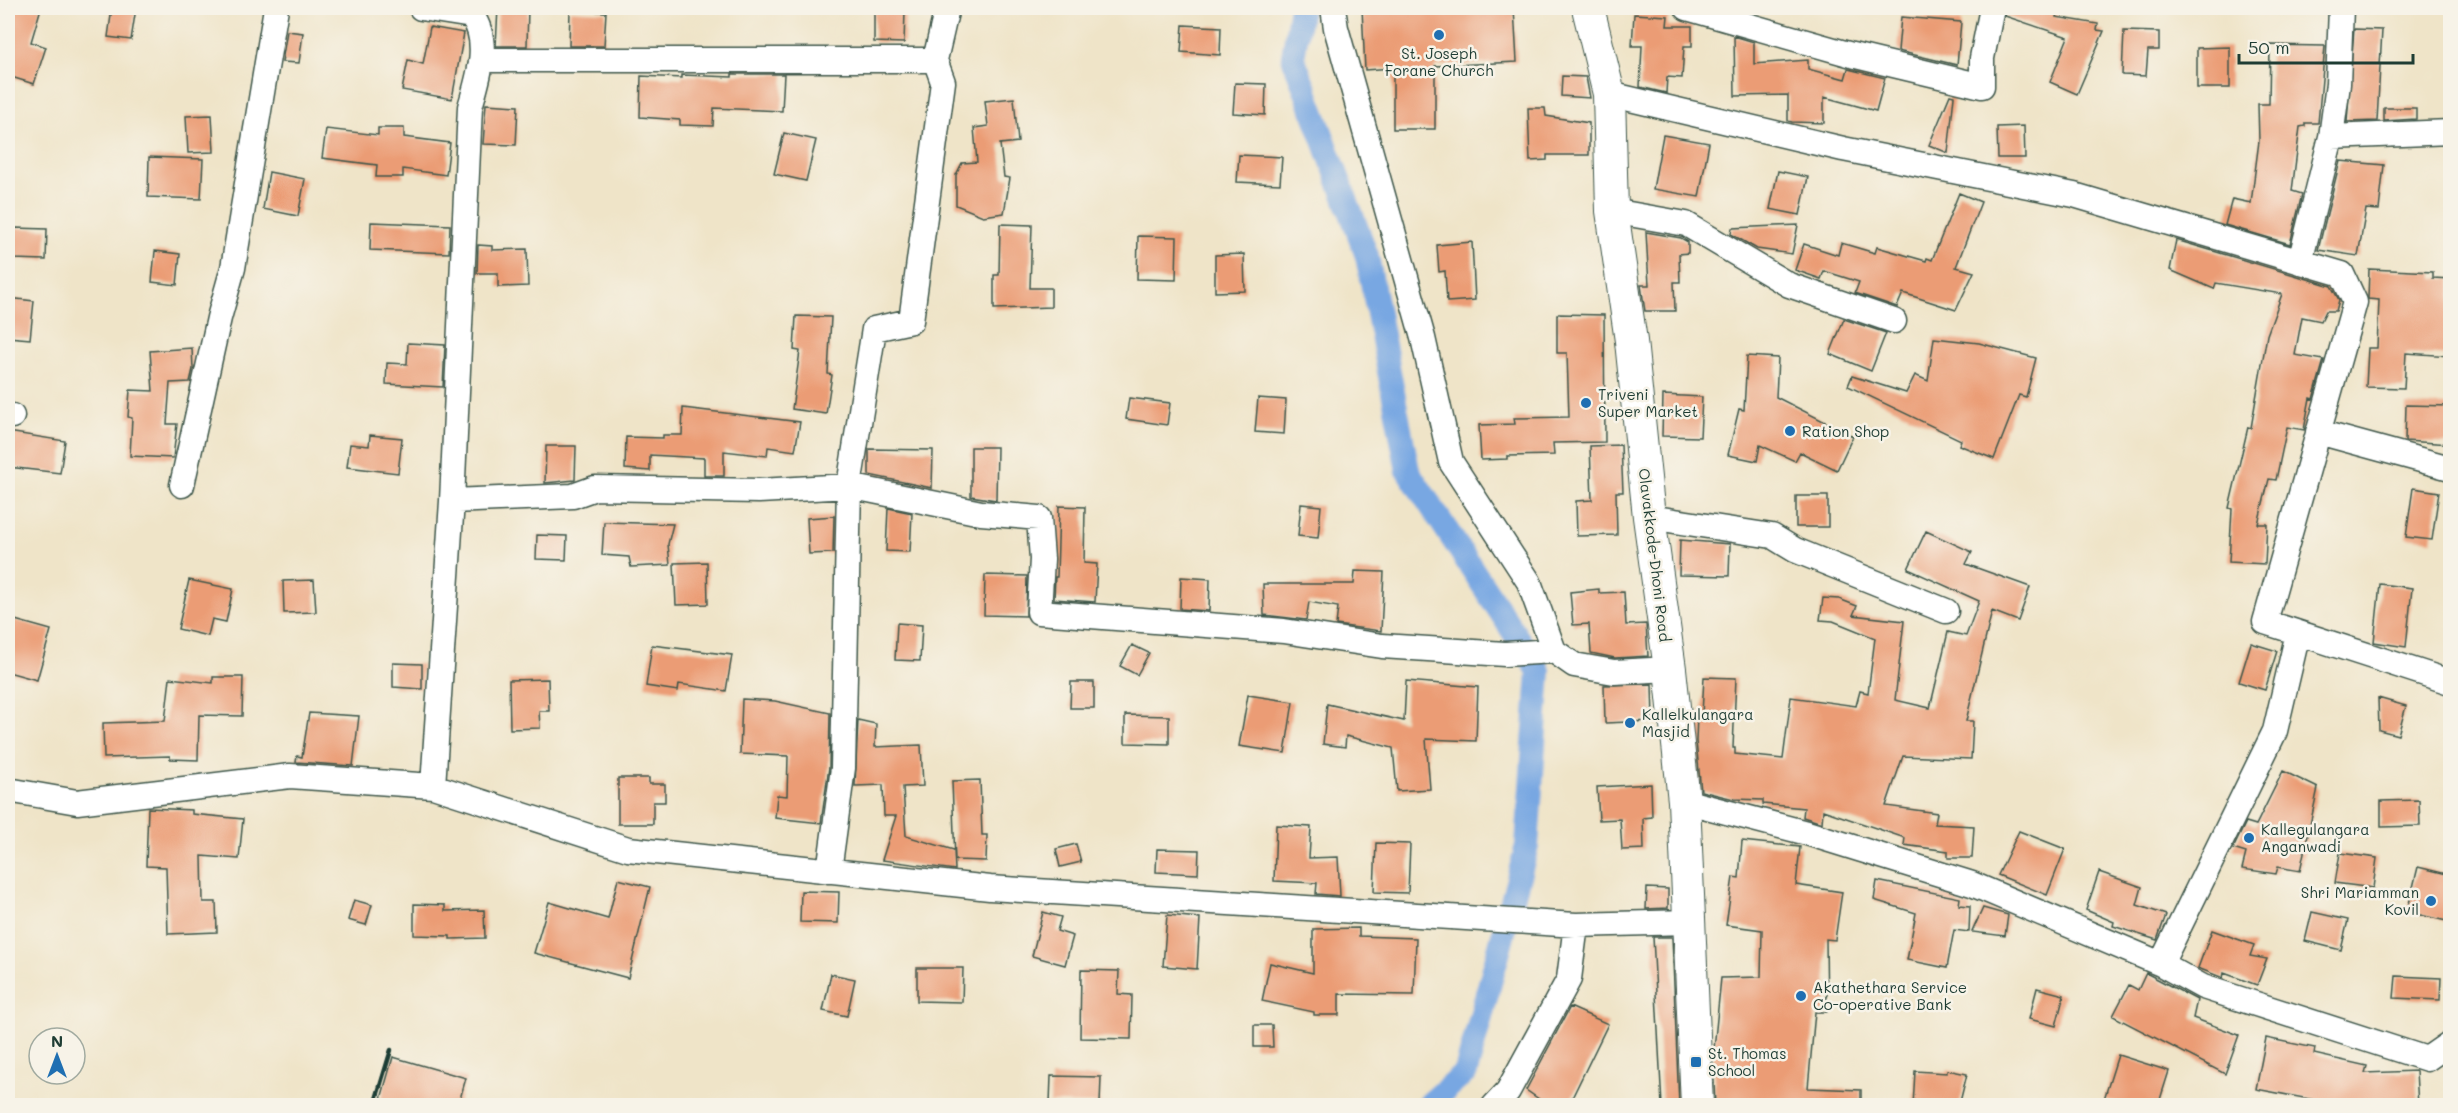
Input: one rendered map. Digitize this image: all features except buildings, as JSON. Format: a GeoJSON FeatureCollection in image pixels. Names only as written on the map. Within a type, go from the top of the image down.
{"type":"FeatureCollection","features":[{"type":"Feature","properties":{"kind":"main road","name":"Olavakkode-Dhoni Road"},"geometry":{"type":"LineString","coordinates":[[1588,8],[1609,94],[1612,211],[1631,341],[1649,517],[1670,669],[1684,801],[1697,1106]]}},
{"type":"Feature","properties":{"kind":"street"},"geometry":{"type":"LineString","coordinates":[[182,485],[219,318],[233,268],[276,8]]}},
{"type":"Feature","properties":{"kind":"street"},"geometry":{"type":"LineString","coordinates":[[421,8],[472,16],[477,22],[483,60],[470,107],[452,501],[433,786]]}},
{"type":"Feature","properties":{"kind":"street"},"geometry":{"type":"LineString","coordinates":[[829,871],[843,768],[849,486],[874,329],[911,321],[943,82],[935,60],[947,8]]}},
{"type":"Feature","properties":{"kind":"street"},"geometry":{"type":"LineString","coordinates":[[1334,8],[1336,28],[1423,338],[1451,462],[1528,582],[1554,651],[1574,665],[1614,672],[1670,669]]}},
{"type":"Feature","properties":{"kind":"street"},"geometry":{"type":"LineString","coordinates":[[1687,8],[1852,55],[1982,86],[1982,58],[1992,8]]}},
{"type":"Feature","properties":{"kind":"street"},"geometry":{"type":"LineString","coordinates":[[2300,262],[2331,137],[2337,84],[2341,8]]}},
{"type":"Feature","properties":{"kind":"street"},"geometry":{"type":"LineString","coordinates":[[483,60],[935,60]]}},
{"type":"Feature","properties":{"kind":"street"},"geometry":{"type":"LineString","coordinates":[[1609,94],[1843,149],[2074,195],[2343,274],[2355,302],[2265,622],[2451,681]]}},
{"type":"Feature","properties":{"kind":"street"},"geometry":{"type":"LineString","coordinates":[[2331,137],[2451,132]]}},
{"type":"Feature","properties":{"kind":"street"},"geometry":{"type":"LineString","coordinates":[[1612,211],[1686,224],[1789,285],[1894,321]]}},
{"type":"Feature","properties":{"kind":"street"},"geometry":{"type":"LineString","coordinates":[[2318,432],[2451,468]]}},
{"type":"Feature","properties":{"kind":"street"},"geometry":{"type":"LineString","coordinates":[[452,501],[573,496],[595,488],[617,487],[759,491],[849,486],[981,513],[1039,518],[1042,559],[1039,612],[1284,631],[1382,646],[1505,654],[1554,651]]}},
{"type":"Feature","properties":{"kind":"street"},"geometry":{"type":"LineString","coordinates":[[1649,517],[1772,536],[1795,550],[1946,611]]}},
{"type":"Feature","properties":{"kind":"street"},"geometry":{"type":"LineString","coordinates":[[2161,964],[2275,731],[2298,633]]}},
{"type":"Feature","properties":{"kind":"street"},"geometry":{"type":"LineString","coordinates":[[8,790],[77,802],[290,776],[433,786],[628,849],[829,871],[990,888],[1576,925],[1689,922]]}},
{"type":"Feature","properties":{"kind":"street"},"geometry":{"type":"LineString","coordinates":[[1684,801],[1807,833],[1972,884],[2161,964],[2203,987],[2427,1059],[2451,1043]]}},
{"type":"Feature","properties":{"kind":"street"},"geometry":{"type":"LineString","coordinates":[[1494,1106],[1508,1091],[1569,979],[1576,925]]}},
{"type":"Feature","properties":{"kind":"waterway"},"geometry":{"type":"LineString","coordinates":[[1301,8],[1293,57],[1367,256],[1408,471],[1539,671],[1527,846],[1466,1072],[1427,1106]]}},
{"type":"Feature","properties":{"kind":"railway"},"geometry":{"type":"LineString","coordinates":[[374,1106],[391,1050]]}},
{"type":"Feature","properties":{"kind":"place","name":"St. Joseph Forane Church"},"geometry":{"type":"Point","coordinates":[1439,35]}},
{"type":"Feature","properties":{"kind":"place","name":"Triveni Super Market"},"geometry":{"type":"Point","coordinates":[1586,403]}},
{"type":"Feature","properties":{"kind":"place","name":"Ration Shop"},"geometry":{"type":"Point","coordinates":[1790,431]}},
{"type":"Feature","properties":{"kind":"place","name":"Kallelkulangara Masjid"},"geometry":{"type":"Point","coordinates":[1630,723]}},
{"type":"Feature","properties":{"kind":"place","name":"Kallegulangara Anganwadi"},"geometry":{"type":"Point","coordinates":[2249,838]}},
{"type":"Feature","properties":{"kind":"place","name":"Shri Mariamman Kovil"},"geometry":{"type":"Point","coordinates":[2431,901]}},
{"type":"Feature","properties":{"kind":"place","name":"Akathethara Service Co-operative Bank"},"geometry":{"type":"Point","coordinates":[1801,996]}},
{"type":"Feature","properties":{"kind":"place","name":"St. Thomas School"},"geometry":{"type":"Point","coordinates":[1696,1062]}}]}
